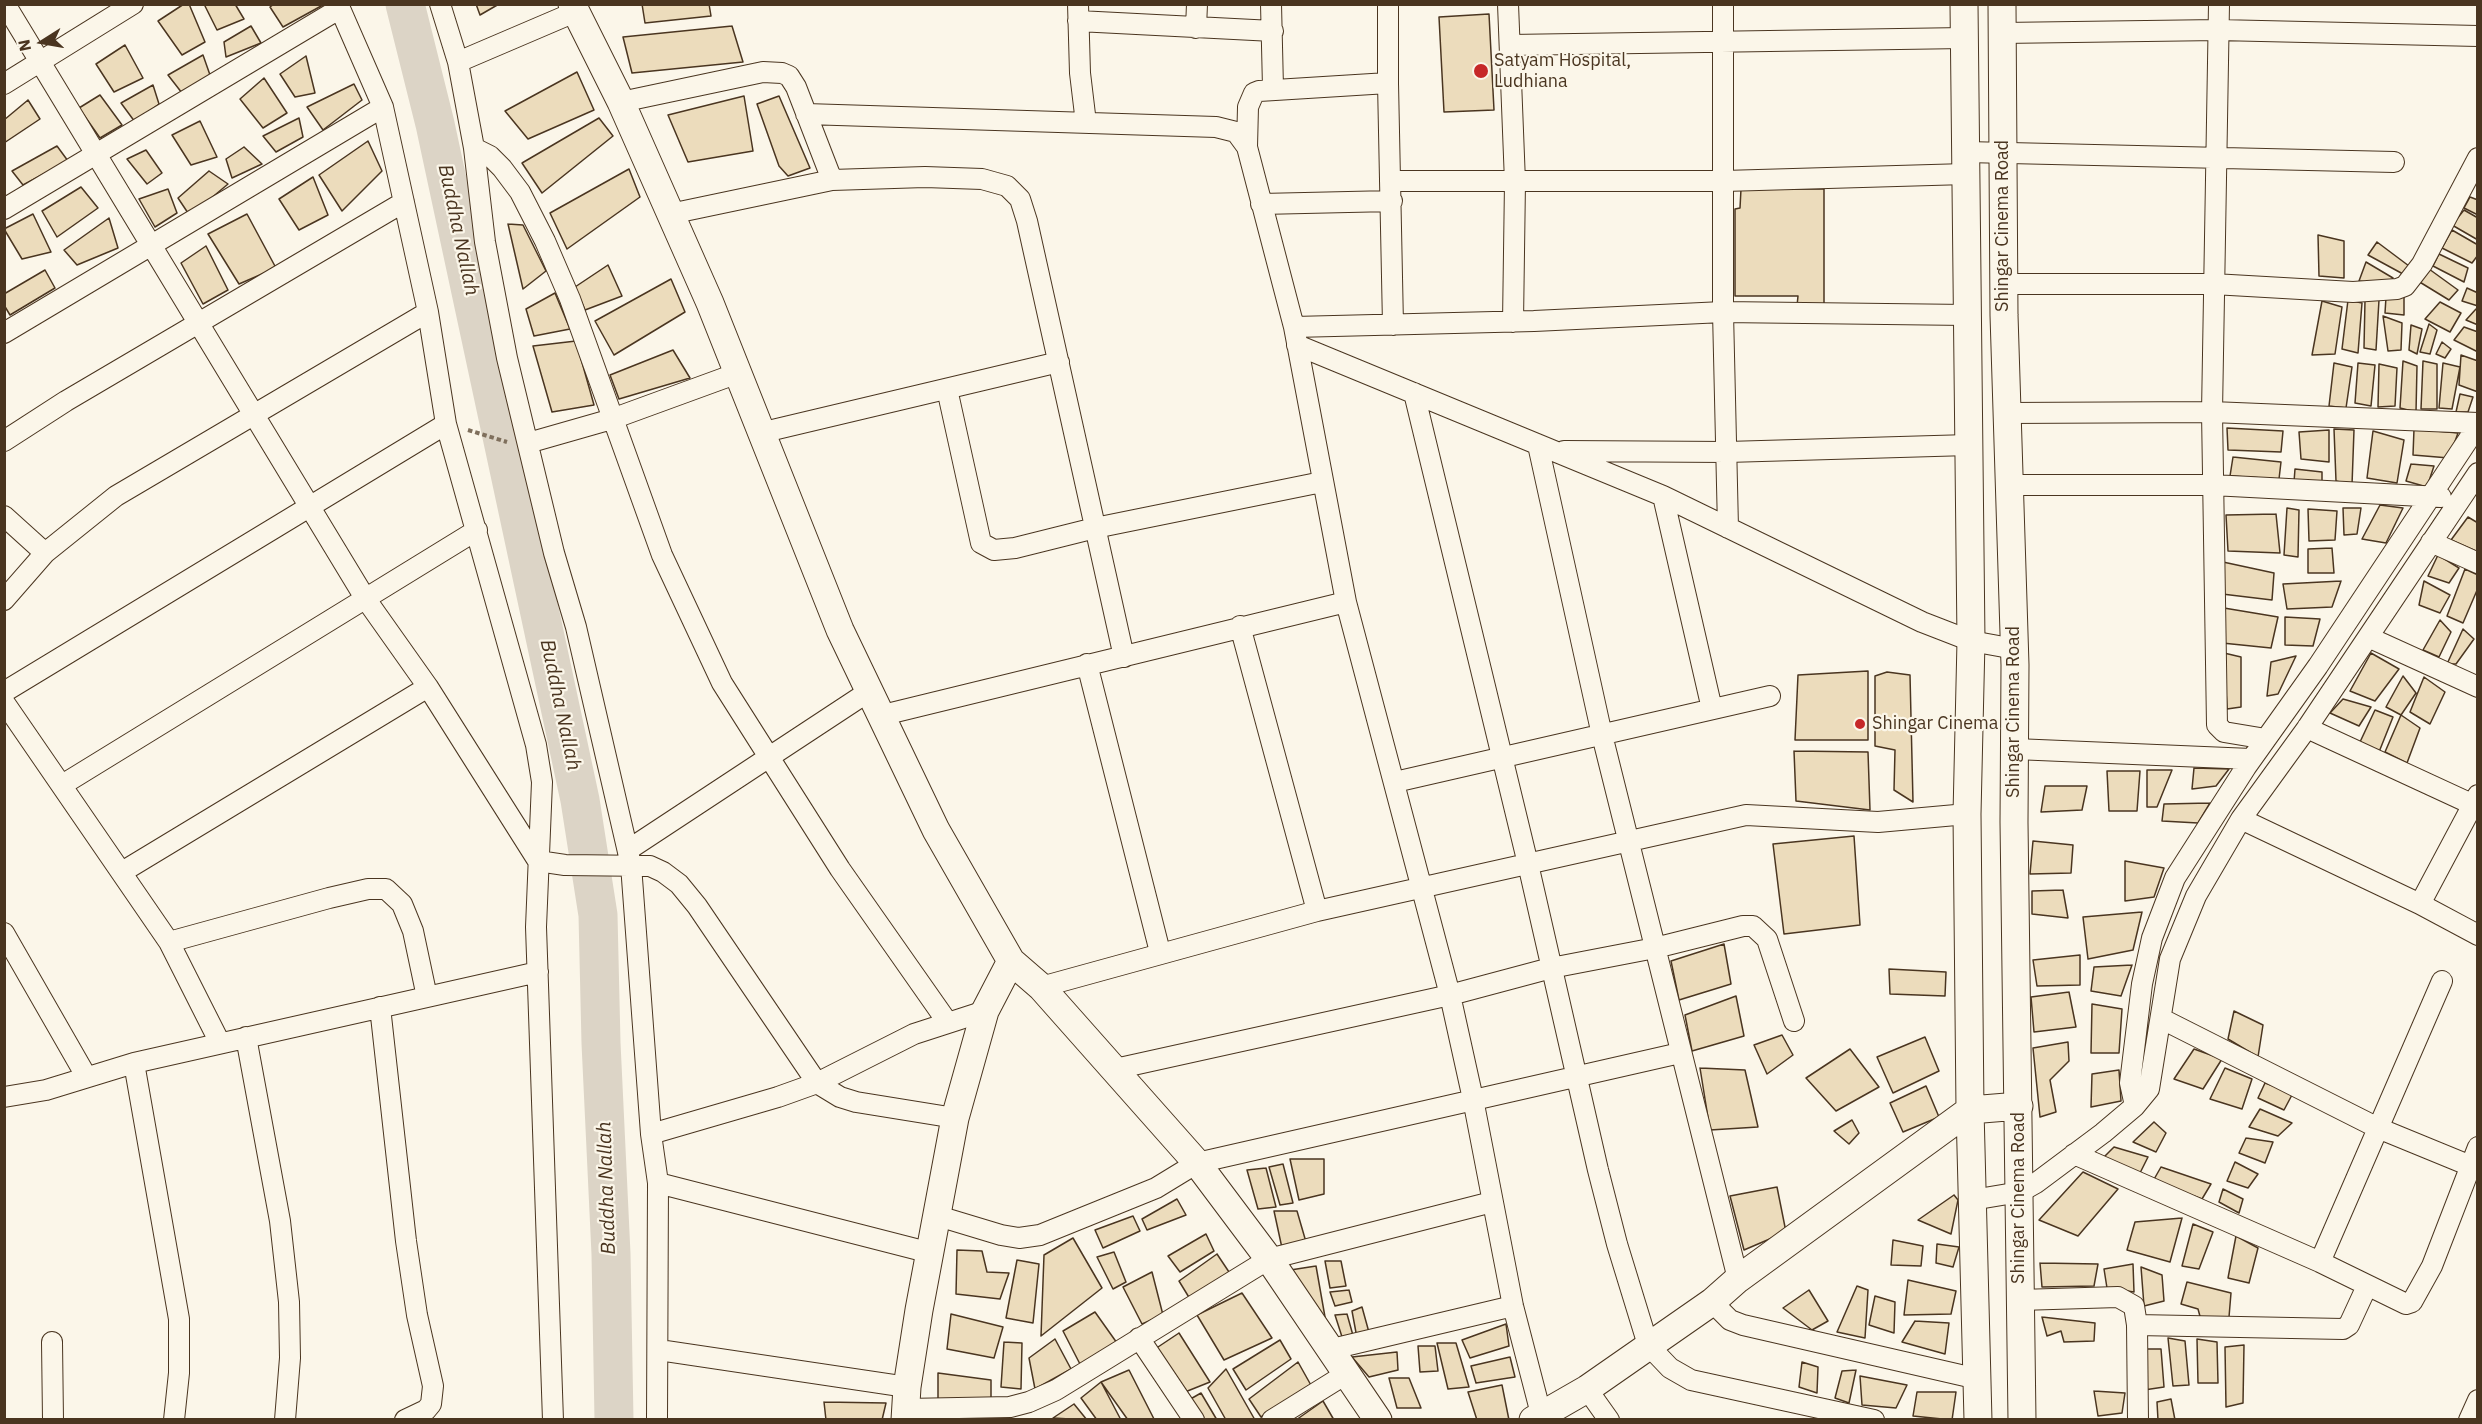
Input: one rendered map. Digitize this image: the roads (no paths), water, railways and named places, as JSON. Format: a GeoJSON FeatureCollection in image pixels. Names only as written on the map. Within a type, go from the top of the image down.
{"type":"FeatureCollection","features":[{"type":"Feature","properties":{"kind":"street"},"geometry":{"type":"LineString","coordinates":[[5,4],[41,61],[96,157],[152,245],[251,415],[365,598],[428,687],[538,861],[564,865],[626,860],[650,866],[679,884],[732,954],[817,1083],[840,1097],[856,1102],[955,1118]]}},
{"type":"Feature","properties":{"kind":"street"},"geometry":{"type":"LineString","coordinates":[[4,84],[134,4]]}},
{"type":"Feature","properties":{"kind":"street"},"geometry":{"type":"LineString","coordinates":[[440,4],[458,62],[474,148],[494,292],[521,444],[626,860],[651,1134],[658,1183],[657,1419]]}},
{"type":"Feature","properties":{"kind":"street"},"geometry":{"type":"LineString","coordinates":[[1196,27],[1197,4]]}},
{"type":"Feature","properties":{"kind":"street"},"geometry":{"type":"LineString","coordinates":[[1271,4],[1274,88]]}},
{"type":"Feature","properties":{"kind":"street"},"geometry":{"type":"LineString","coordinates":[[1388,4],[1392,325]]}},
{"type":"Feature","properties":{"kind":"street"},"geometry":{"type":"LineString","coordinates":[[1508,4],[1515,182],[1513,321]]}},
{"type":"Feature","properties":{"kind":"street"},"geometry":{"type":"LineString","coordinates":[[1723,4],[1725,43],[1723,312],[1728,528]]}},
{"type":"Feature","properties":{"kind":"street","name":"Shingar Cinema Road"},"geometry":{"type":"LineString","coordinates":[[1964,4],[1971,641],[1967,814],[1970,1110],[1978,1419]]}},
{"type":"Feature","properties":{"kind":"street","name":"Shingar Cinema Road"},"geometry":{"type":"LineString","coordinates":[[2001,4],[2004,284],[2015,649],[2022,1419]]}},
{"type":"Feature","properties":{"kind":"street"},"geometry":{"type":"LineString","coordinates":[[2219,4],[2212,284],[2212,485],[2218,728],[2232,735],[2266,739]]}},
{"type":"Feature","properties":{"kind":"street"},"geometry":{"type":"LineString","coordinates":[[4,209],[96,157],[339,7],[383,107],[428,312],[446,424],[536,745],[542,783],[538,861],[538,972],[553,1419]]}},
{"type":"Feature","properties":{"kind":"street"},"geometry":{"type":"LineString","coordinates":[[458,62],[573,8],[621,102],[710,303],[840,630],[879,716],[936,830],[1011,961],[1041,987],[1197,1163],[1269,1259],[1378,1419]]}},
{"type":"Feature","properties":{"kind":"street"},"geometry":{"type":"LineString","coordinates":[[1086,123],[1078,13],[1196,27],[1273,31]]}},
{"type":"Feature","properties":{"kind":"street"},"geometry":{"type":"LineString","coordinates":[[2002,33],[2218,30],[2478,36]]}},
{"type":"Feature","properties":{"kind":"street"},"geometry":{"type":"LineString","coordinates":[[1510,45],[1964,39]]}},
{"type":"Feature","properties":{"kind":"street"},"geometry":{"type":"LineString","coordinates":[[621,102],[773,72],[789,76],[832,180]]}},
{"type":"Feature","properties":{"kind":"street"},"geometry":{"type":"LineString","coordinates":[[1388,83],[1274,88],[1259,91],[1249,99],[1247,147],[1295,336],[1346,602],[1450,995],[1537,1417],[1591,1394],[1652,1350],[1720,1311],[1738,1279],[1970,1110],[2019,1107]]}},
{"type":"Feature","properties":{"kind":"street"},"geometry":{"type":"LineString","coordinates":[[4,333],[383,107]]}},
{"type":"Feature","properties":{"kind":"street"},"geometry":{"type":"LineString","coordinates":[[806,114],[1227,128],[1236,132],[1247,147]]}},
{"type":"Feature","properties":{"kind":"street"},"geometry":{"type":"LineString","coordinates":[[474,148],[489,156],[502,168],[520,192],[545,241],[570,298],[662,555],[722,683],[840,868],[948,1023]]}},
{"type":"Feature","properties":{"kind":"street"},"geometry":{"type":"LineString","coordinates":[[1391,181],[1724,181],[1966,163],[2002,153],[2394,162]]}},
{"type":"Feature","properties":{"kind":"street"},"geometry":{"type":"LineString","coordinates":[[2004,284],[2212,284],[2354,292],[2389,291],[2405,286],[2422,264],[2478,158]]}},
{"type":"Feature","properties":{"kind":"street"},"geometry":{"type":"LineString","coordinates":[[670,214],[832,180],[925,177],[982,179],[1007,186],[1020,199],[1027,221],[1124,657]]}},
{"type":"Feature","properties":{"kind":"street"},"geometry":{"type":"LineString","coordinates":[[1261,204],[1392,201]]}},
{"type":"Feature","properties":{"kind":"street"},"geometry":{"type":"LineString","coordinates":[[4,441],[42,415],[404,202]]}},
{"type":"Feature","properties":{"kind":"street"},"geometry":{"type":"LineString","coordinates":[[4,600],[45,553],[116,496],[428,312]]}},
{"type":"Feature","properties":{"kind":"street"},"geometry":{"type":"LineString","coordinates":[[1295,336],[1392,325],[1723,312],[1968,315]]}},
{"type":"Feature","properties":{"kind":"street"},"geometry":{"type":"LineString","coordinates":[[1295,336],[1414,393],[1663,496],[1922,622],[1971,641],[2015,649]]}},
{"type":"Feature","properties":{"kind":"street"},"geometry":{"type":"LineString","coordinates":[[760,433],[1059,362]]}},
{"type":"Feature","properties":{"kind":"street"},"geometry":{"type":"LineString","coordinates":[[521,444],[612,420],[738,373]]}},
{"type":"Feature","properties":{"kind":"street"},"geometry":{"type":"LineString","coordinates":[[947,388],[981,543],[986,548],[1003,550],[1095,528],[1322,482]]}},
{"type":"Feature","properties":{"kind":"street"},"geometry":{"type":"LineString","coordinates":[[1414,393],[1617,1244],[1652,1350],[1670,1368],[1691,1380],[1718,1388],[1874,1419]]}},
{"type":"Feature","properties":{"kind":"street"},"geometry":{"type":"LineString","coordinates":[[1972,1200],[2020,1192],[2074,1155],[2135,1106],[2149,1089],[2170,959],[2196,896],[2241,819],[2307,728],[2431,542],[2446,498],[2478,424],[2212,412],[2007,413]]}},
{"type":"Feature","properties":{"kind":"street"},"geometry":{"type":"LineString","coordinates":[[4,692],[446,424]]}},
{"type":"Feature","properties":{"kind":"street"},"geometry":{"type":"LineString","coordinates":[[1546,448],[1727,452],[1969,446]]}},
{"type":"Feature","properties":{"kind":"street"},"geometry":{"type":"LineString","coordinates":[[1546,448],[1602,735],[1738,1279]]}},
{"type":"Feature","properties":{"kind":"street"},"geometry":{"type":"LineString","coordinates":[[2135,1106],[2130,1083],[2133,1044],[2146,960],[2175,878],[2251,759],[2446,498],[2478,473]]}},
{"type":"Feature","properties":{"kind":"street"},"geometry":{"type":"LineString","coordinates":[[2009,485],[2212,485],[2446,498]]}},
{"type":"Feature","properties":{"kind":"street"},"geometry":{"type":"LineString","coordinates":[[1663,496],[1712,709]]}},
{"type":"Feature","properties":{"kind":"street"},"geometry":{"type":"LineString","coordinates":[[4,516],[45,553]]}},
{"type":"Feature","properties":{"kind":"street"},"geometry":{"type":"LineString","coordinates":[[62,785],[477,530]]}},
{"type":"Feature","properties":{"kind":"street"},"geometry":{"type":"LineString","coordinates":[[2431,542],[2478,563]]}},
{"type":"Feature","properties":{"kind":"street"},"geometry":{"type":"LineString","coordinates":[[879,716],[1087,664],[1124,657],[1240,626],[1346,602]]}},
{"type":"Feature","properties":{"kind":"street"},"geometry":{"type":"LineString","coordinates":[[1240,626],[1317,911]]}},
{"type":"Feature","properties":{"kind":"street"},"geometry":{"type":"LineString","coordinates":[[2368,637],[2478,687]]}},
{"type":"Feature","properties":{"kind":"street"},"geometry":{"type":"LineString","coordinates":[[1087,664],[1160,952]]}},
{"type":"Feature","properties":{"kind":"street"},"geometry":{"type":"LineString","coordinates":[[122,872],[428,687]]}},
{"type":"Feature","properties":{"kind":"street"},"geometry":{"type":"LineString","coordinates":[[626,860],[769,757],[868,692]]}},
{"type":"Feature","properties":{"kind":"street"},"geometry":{"type":"LineString","coordinates":[[1395,782],[1770,696]]}},
{"type":"Feature","properties":{"kind":"street"},"geometry":{"type":"LineString","coordinates":[[4,702],[169,942],[220,1043]]}},
{"type":"Feature","properties":{"kind":"street"},"geometry":{"type":"LineString","coordinates":[[2307,728],[2476,803],[2420,904]]}},
{"type":"Feature","properties":{"kind":"street"},"geometry":{"type":"LineString","coordinates":[[2015,749],[2251,759]]}},
{"type":"Feature","properties":{"kind":"street"},"geometry":{"type":"LineString","coordinates":[[1041,987],[1160,952],[1317,911],[1746,815],[1878,822],[1967,814]]}},
{"type":"Feature","properties":{"kind":"street"},"geometry":{"type":"LineString","coordinates":[[2241,819],[2420,904],[2478,935]]}},
{"type":"Feature","properties":{"kind":"street"},"geometry":{"type":"LineString","coordinates":[[169,942],[329,898],[368,889],[386,889],[402,904],[413,931],[427,997]]}},
{"type":"Feature","properties":{"kind":"street"},"geometry":{"type":"LineString","coordinates":[[1114,1068],[1450,995],[1551,968],[1655,948],[1743,926],[1753,926],[1767,939],[1794,1021]]}},
{"type":"Feature","properties":{"kind":"street"},"geometry":{"type":"LineString","coordinates":[[4,933],[86,1076]]}},
{"type":"Feature","properties":{"kind":"street"},"geometry":{"type":"LineString","coordinates":[[906,1405],[930,1253],[955,1118],[985,1011],[1011,961]]}},
{"type":"Feature","properties":{"kind":"street"},"geometry":{"type":"LineString","coordinates":[[4,1097],[46,1090],[134,1063],[538,972]]}},
{"type":"Feature","properties":{"kind":"street"},"geometry":{"type":"LineString","coordinates":[[2320,1262],[2442,981]]}},
{"type":"Feature","properties":{"kind":"street"},"geometry":{"type":"LineString","coordinates":[[380,1007],[406,1241],[417,1315],[433,1386],[431,1404],[426,1410],[405,1419]]}},
{"type":"Feature","properties":{"kind":"street"},"geometry":{"type":"LineString","coordinates":[[651,1134],[778,1097],[817,1083],[914,1034],[985,1011]]}},
{"type":"Feature","properties":{"kind":"street"},"geometry":{"type":"LineString","coordinates":[[2162,1019],[2378,1128],[2474,1167]]}},
{"type":"Feature","properties":{"kind":"street"},"geometry":{"type":"LineString","coordinates":[[246,1037],[280,1221],[289,1302],[291,1358],[285,1419]]}},
{"type":"Feature","properties":{"kind":"street"},"geometry":{"type":"LineString","coordinates":[[938,1216],[1000,1235],[1019,1238],[1040,1234],[1156,1188],[1197,1163],[1680,1053]]}},
{"type":"Feature","properties":{"kind":"street"},"geometry":{"type":"LineString","coordinates":[[134,1063],[179,1320],[179,1373],[174,1419]]}},
{"type":"Feature","properties":{"kind":"street"},"geometry":{"type":"LineString","coordinates":[[2074,1155],[2320,1262],[2402,1304],[2412,1302],[2432,1266],[2474,1167],[2478,1147]]}},
{"type":"Feature","properties":{"kind":"street"},"geometry":{"type":"LineString","coordinates":[[658,1183],[930,1253]]}},
{"type":"Feature","properties":{"kind":"street"},"geometry":{"type":"LineString","coordinates":[[659,1350],[906,1405],[1010,1407],[1029,1402],[1056,1390],[1269,1259],[1492,1202]]}},
{"type":"Feature","properties":{"kind":"street"},"geometry":{"type":"LineString","coordinates":[[2137,1325],[2343,1329],[2349,1325],[2367,1286]]}},
{"type":"Feature","properties":{"kind":"street"},"geometry":{"type":"LineString","coordinates":[[2020,1300],[2118,1297],[2134,1306],[2137,1325],[2138,1419]]}},
{"type":"Feature","properties":{"kind":"street"},"geometry":{"type":"LineString","coordinates":[[1332,1349],[1513,1306]]}},
{"type":"Feature","properties":{"kind":"street"},"geometry":{"type":"LineString","coordinates":[[1720,1311],[1761,1330],[1978,1378]]}},
{"type":"Feature","properties":{"kind":"street"},"geometry":{"type":"LineString","coordinates":[[1139,1338],[1194,1419]]}},
{"type":"Feature","properties":{"kind":"street"},"geometry":{"type":"LineString","coordinates":[[52,1342],[53,1419]]}},
{"type":"Feature","properties":{"kind":"street"},"geometry":{"type":"LineString","coordinates":[[1272,1419],[1346,1374]]}},
{"type":"Feature","properties":{"kind":"street"},"geometry":{"type":"LineString","coordinates":[[1591,1394],[1609,1419]]}},
{"type":"Feature","properties":{"kind":"street"},"geometry":{"type":"LineString","coordinates":[[2469,1419],[2478,1400]]}},
{"type":"Feature","properties":{"kind":"waterway","name":"Buddha Nallah"},"geometry":{"type":"LineString","coordinates":[[405,4],[435,124],[580,800],[598,915],[601,1043],[611,1254],[614,1420]]}},
{"type":"Feature","properties":{"kind":"place","name":"Satyam Hospital, Ludhiana"},"geometry":{"type":"Point","coordinates":[1481,71]}},
{"type":"Feature","properties":{"kind":"place","name":"Shingar Cinema"},"geometry":{"type":"Point","coordinates":[1860,724]}}]}
